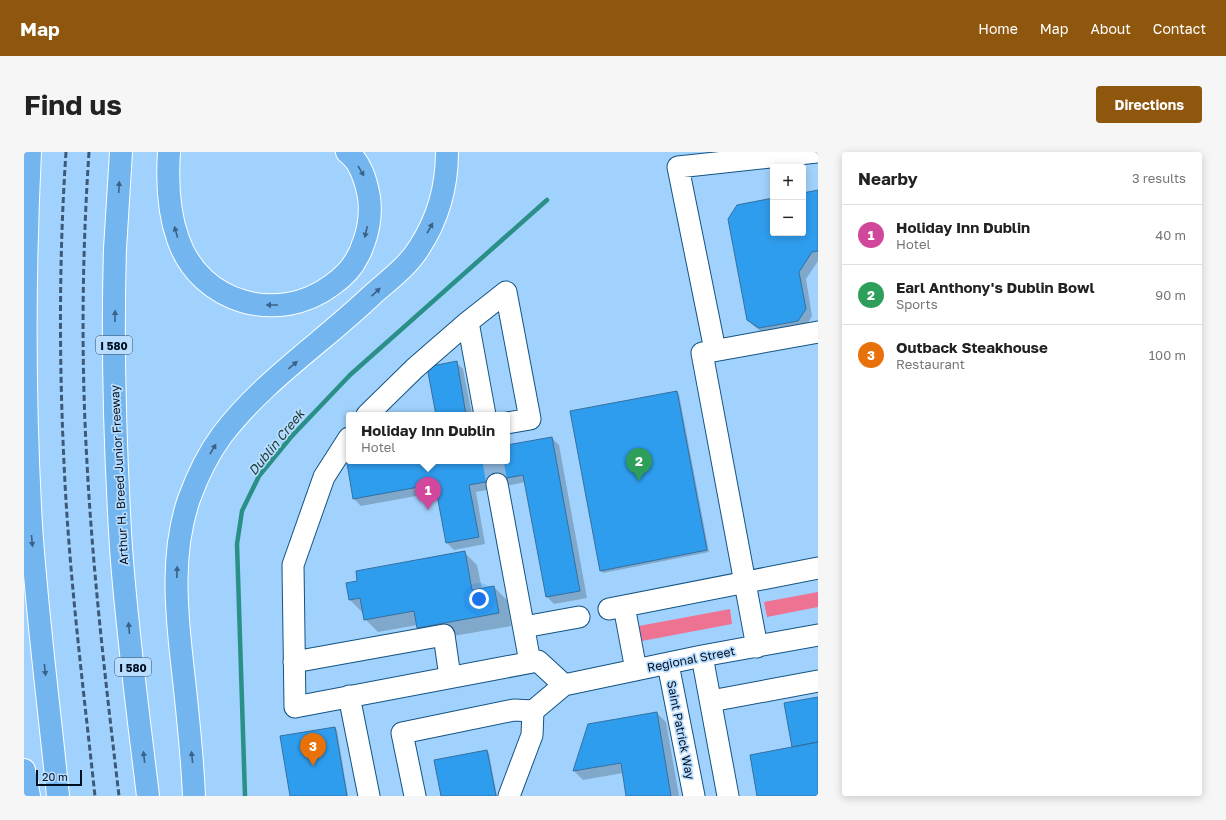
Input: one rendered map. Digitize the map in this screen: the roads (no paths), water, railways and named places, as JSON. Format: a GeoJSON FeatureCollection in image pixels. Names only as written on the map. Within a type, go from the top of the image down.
{"type":"FeatureCollection","features":[{"type":"Feature","properties":{"kind":"highway"},"geometry":{"type":"LineString","coordinates":[[30,152],[26,227],[24,324],[26,423],[31,525],[39,619],[58,796]]}},
{"type":"Feature","properties":{"kind":"highway","name":"Arthur H. Breed Junior Freeway"},"geometry":{"type":"LineString","coordinates":[[121,152],[115,250],[114,352],[116,450],[122,556],[131,652],[148,796]]}},
{"type":"Feature","properties":{"kind":"highway"},"geometry":{"type":"LineString","coordinates":[[169,152],[168,175],[170,213],[178,240],[191,264],[207,283],[226,295],[247,303],[272,306],[297,303],[320,293],[342,278],[358,257],[367,232],[370,205],[365,178],[352,156],[347,152]]}},
{"type":"Feature","properties":{"kind":"highway"},"geometry":{"type":"LineString","coordinates":[[194,796],[193,766],[177,611],[177,572],[180,536],[189,499],[202,468],[221,437],[242,411],[263,390],[347,319],[419,249],[434,222],[443,193],[447,152]]}},
{"type":"Feature","properties":{"kind":"highway"},"geometry":{"type":"LineString","coordinates":[[24,770],[29,796]]}},
{"type":"Feature","properties":{"kind":"street"},"geometry":{"type":"LineString","coordinates":[[715,350],[678,167],[818,152]]}},
{"type":"Feature","properties":{"kind":"street"},"geometry":{"type":"LineString","coordinates":[[370,412],[415,368],[468,322],[506,292],[530,419],[510,422]]}},
{"type":"Feature","properties":{"kind":"street"},"geometry":{"type":"LineString","coordinates":[[468,322],[484,412]]}},
{"type":"Feature","properties":{"kind":"street"},"geometry":{"type":"LineString","coordinates":[[757,647],[702,353],[818,332]]}},
{"type":"Feature","properties":{"kind":"street"},"geometry":{"type":"LineString","coordinates":[[346,443],[324,476],[293,564],[295,707],[538,661],[564,685],[533,711],[514,710],[402,733],[415,796]]}},
{"type":"Feature","properties":{"kind":"street"},"geometry":{"type":"LineString","coordinates":[[497,484],[530,662]]}},
{"type":"Feature","properties":{"kind":"street"},"geometry":{"type":"LineString","coordinates":[[636,670],[617,608],[818,568]]}},
{"type":"Feature","properties":{"kind":"street"},"geometry":{"type":"LineString","coordinates":[[524,627],[579,617]]}},
{"type":"Feature","properties":{"kind":"street"},"geometry":{"type":"LineString","coordinates":[[294,662],[444,635],[450,677]]}},
{"type":"Feature","properties":{"kind":"street","name":"Regional Street"},"geometry":{"type":"LineString","coordinates":[[564,685],[702,656],[818,635]]}},
{"type":"Feature","properties":{"kind":"street"},"geometry":{"type":"LineString","coordinates":[[702,656],[728,796]]}},
{"type":"Feature","properties":{"kind":"street","name":"Saint Patrick Way"},"geometry":{"type":"LineString","coordinates":[[668,664],[694,796]]}},
{"type":"Feature","properties":{"kind":"street"},"geometry":{"type":"LineString","coordinates":[[711,701],[818,681]]}},
{"type":"Feature","properties":{"kind":"street"},"geometry":{"type":"LineString","coordinates":[[348,696],[369,796]]}},
{"type":"Feature","properties":{"kind":"street"},"geometry":{"type":"LineString","coordinates":[[509,796],[532,736],[533,711]]}},
{"type":"Feature","properties":{"kind":"waterway","name":"Dublin Creek"},"geometry":{"type":"LineString","coordinates":[[245,796],[237,544],[242,511],[259,476],[291,437],[350,375],[547,200]]}},
{"type":"Feature","properties":{"kind":"tunnel"},"geometry":{"type":"LineString","coordinates":[[494,464],[497,484]]}},
{"type":"Feature","properties":{"kind":"railway"},"geometry":{"type":"LineString","coordinates":[[66,152],[60,308],[64,463],[73,588],[95,796]]}},
{"type":"Feature","properties":{"kind":"railway"},"geometry":{"type":"LineString","coordinates":[[89,152],[83,308],[85,424],[96,588],[119,796]]}},
{"type":"Feature","properties":{"kind":"place","name":"Earl Anthony's Dublin Bowl"},"geometry":{"type":"Point","coordinates":[639,481]}},
{"type":"Feature","properties":{"kind":"place","name":"Holiday Inn Dublin"},"geometry":{"type":"Point","coordinates":[428,510]}},
{"type":"Feature","properties":{"kind":"place","name":"Outback Steakhouse"},"geometry":{"type":"Point","coordinates":[313,766]}}]}
